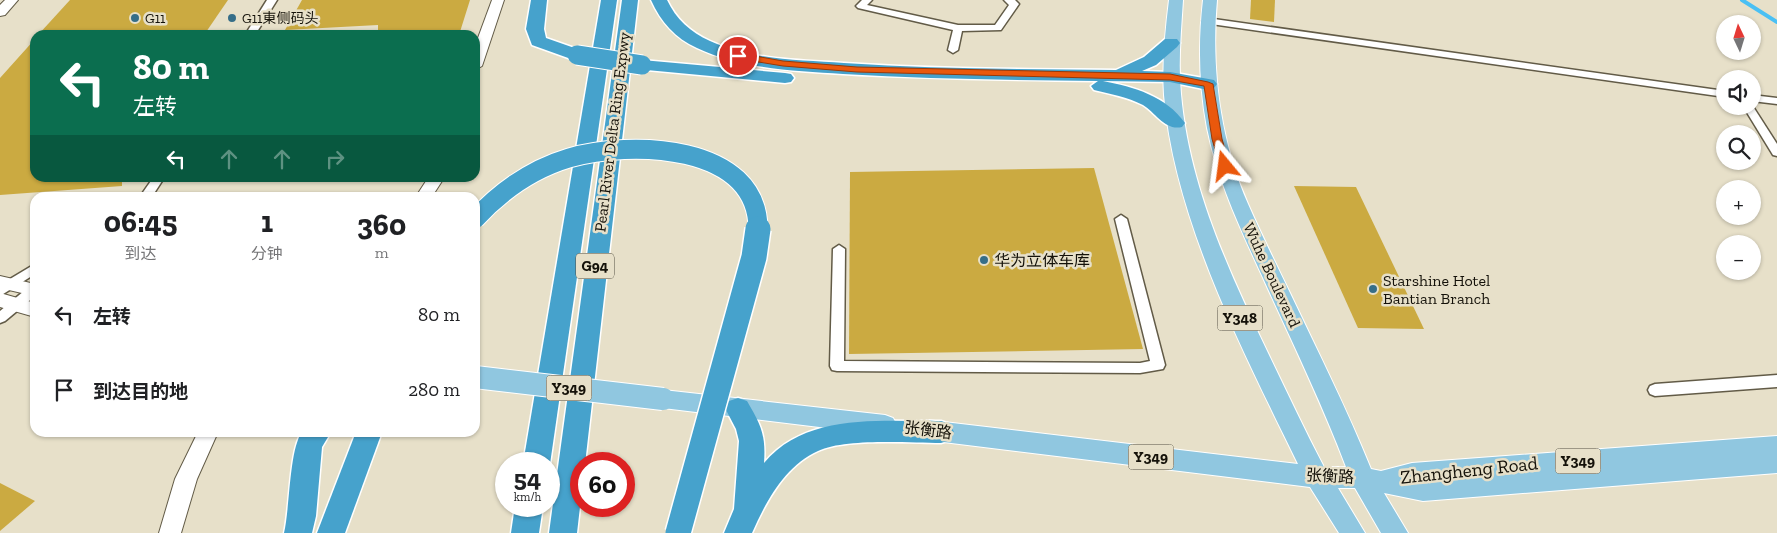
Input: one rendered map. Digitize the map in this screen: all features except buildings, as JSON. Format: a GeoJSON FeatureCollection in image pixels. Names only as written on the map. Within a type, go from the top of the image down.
{"type":"FeatureCollection","features":[{"type":"Feature","properties":{"kind":"highway"},"geometry":{"type":"LineString","coordinates":[[539,0],[535,29],[538,41],[550,47],[577,55],[642,66],[715,73],[1208,84]]}},
{"type":"Feature","properties":{"kind":"highway","name":"Pearl River Delta Ring Expwy"},"geometry":{"type":"LineString","coordinates":[[538,452],[609,0]]}},
{"type":"Feature","properties":{"kind":"highway","name":"Pearl River Delta Ring Expwy"},"geometry":{"type":"LineString","coordinates":[[563,533],[630,0]]}},
{"type":"Feature","properties":{"kind":"highway"},"geometry":{"type":"LineString","coordinates":[[659,0],[664,11],[675,26],[690,37],[738,56],[913,78]]}},
{"type":"Feature","properties":{"kind":"highway"},"geometry":{"type":"LineString","coordinates":[[1094,81],[1140,67],[1171,43]]}},
{"type":"Feature","properties":{"kind":"highway"},"geometry":{"type":"LineString","coordinates":[[1094,81],[1138,95],[1164,111],[1175,123]]}},
{"type":"Feature","properties":{"kind":"highway"},"geometry":{"type":"LineString","coordinates":[[480,213],[509,186],[536,170],[570,158],[598,151],[631,148],[660,149],[685,153],[706,160],[724,170],[739,182],[752,200],[758,217],[758,235],[754,257],[678,533]]}},
{"type":"Feature","properties":{"kind":"highway"},"geometry":{"type":"LineString","coordinates":[[738,408],[749,428],[752,441],[742,523]]}},
{"type":"Feature","properties":{"kind":"highway"},"geometry":{"type":"LineString","coordinates":[[742,523],[761,486],[778,466],[811,442],[838,436],[941,432]]}},
{"type":"Feature","properties":{"kind":"highway"},"geometry":{"type":"LineString","coordinates":[[298,533],[302,516],[312,437]]}},
{"type":"Feature","properties":{"kind":"highway"},"geometry":{"type":"LineString","coordinates":[[331,533],[367,437]]}},
{"type":"Feature","properties":{"kind":"highway"},"geometry":{"type":"LineString","coordinates":[[525,533],[528,517]]}},
{"type":"Feature","properties":{"kind":"main road","name":"Y348"},"geometry":{"type":"LineString","coordinates":[[1176,0],[1171,43],[1171,82],[1175,123],[1185,169],[1212,254],[1317,477],[1344,517],[1352,533]]}},
{"type":"Feature","properties":{"kind":"main road","name":"Wuhe Boulevard"},"geometry":{"type":"LineString","coordinates":[[1210,0],[1207,21],[1208,84],[1217,139],[1238,203],[1340,421],[1371,479],[1394,533]]}},
{"type":"Feature","properties":{"kind":"main road","name":"张衡路"},"geometry":{"type":"LineString","coordinates":[[480,378],[1317,477],[1371,479]]}},
{"type":"Feature","properties":{"kind":"main road","name":"Zhangheng Road"},"geometry":{"type":"LineString","coordinates":[[1371,479],[1412,474],[1777,446]]}},
{"type":"Feature","properties":{"kind":"main road","name":"Zhangheng Road"},"geometry":{"type":"LineString","coordinates":[[1371,479],[1423,490],[1777,463]]}},
{"type":"Feature","properties":{"kind":"street"},"geometry":{"type":"LineString","coordinates":[[0,12],[12,0]]}},
{"type":"Feature","properties":{"kind":"street"},"geometry":{"type":"LineString","coordinates":[[253,30],[272,0]]}},
{"type":"Feature","properties":{"kind":"street"},"geometry":{"type":"LineString","coordinates":[[480,52],[498,0]]}},
{"type":"Feature","properties":{"kind":"street"},"geometry":{"type":"LineString","coordinates":[[867,0],[861,6],[958,28],[998,28],[1014,4],[1009,0]]}},
{"type":"Feature","properties":{"kind":"street"},"geometry":{"type":"LineString","coordinates":[[1207,21],[1716,93]]}},
{"type":"Feature","properties":{"kind":"street"},"geometry":{"type":"LineString","coordinates":[[952,50],[958,28]]}},
{"type":"Feature","properties":{"kind":"street"},"geometry":{"type":"LineString","coordinates":[[1761,99],[1777,101]]}},
{"type":"Feature","properties":{"kind":"street"},"geometry":{"type":"LineString","coordinates":[[1754,115],[1777,153]]}},
{"type":"Feature","properties":{"kind":"street"},"geometry":{"type":"LineString","coordinates":[[839,249],[837,366],[1140,368],[1158,365],[1121,219]]}},
{"type":"Feature","properties":{"kind":"street"},"geometry":{"type":"LineString","coordinates":[[3,286],[30,271]]}},
{"type":"Feature","properties":{"kind":"street"},"geometry":{"type":"LineString","coordinates":[[3,286],[30,289]]}},
{"type":"Feature","properties":{"kind":"street"},"geometry":{"type":"LineString","coordinates":[[0,318],[8,302],[30,291]]}},
{"type":"Feature","properties":{"kind":"street"},"geometry":{"type":"LineString","coordinates":[[8,302],[30,309]]}},
{"type":"Feature","properties":{"kind":"street"},"geometry":{"type":"LineString","coordinates":[[1655,390],[1777,381]]}},
{"type":"Feature","properties":{"kind":"street"},"geometry":{"type":"LineString","coordinates":[[170,533],[186,480],[206,437]]}},
{"type":"Feature","properties":{"kind":"waterway"},"geometry":{"type":"LineString","coordinates":[[1742,0],[1777,22]]}},
{"type":"Feature","properties":{"kind":"place","name":"G11"},"geometry":{"type":"Point","coordinates":[135,18]}},
{"type":"Feature","properties":{"kind":"place","name":"G11東侧码头"},"geometry":{"type":"Point","coordinates":[232,18]}},
{"type":"Feature","properties":{"kind":"place","name":"华为立体车库"},"geometry":{"type":"Point","coordinates":[984,260]}},
{"type":"Feature","properties":{"kind":"place","name":"Starshine Hotel Bantian Branch"},"geometry":{"type":"Point","coordinates":[1373,289]}},
{"type":"Feature","properties":{"kind":"route"},"geometry":{"type":"LineString","coordinates":[[738,56],[783,63],[887,71],[1094,77],[1170,77],[1208,84],[1217,139],[1225,166]]}}]}
